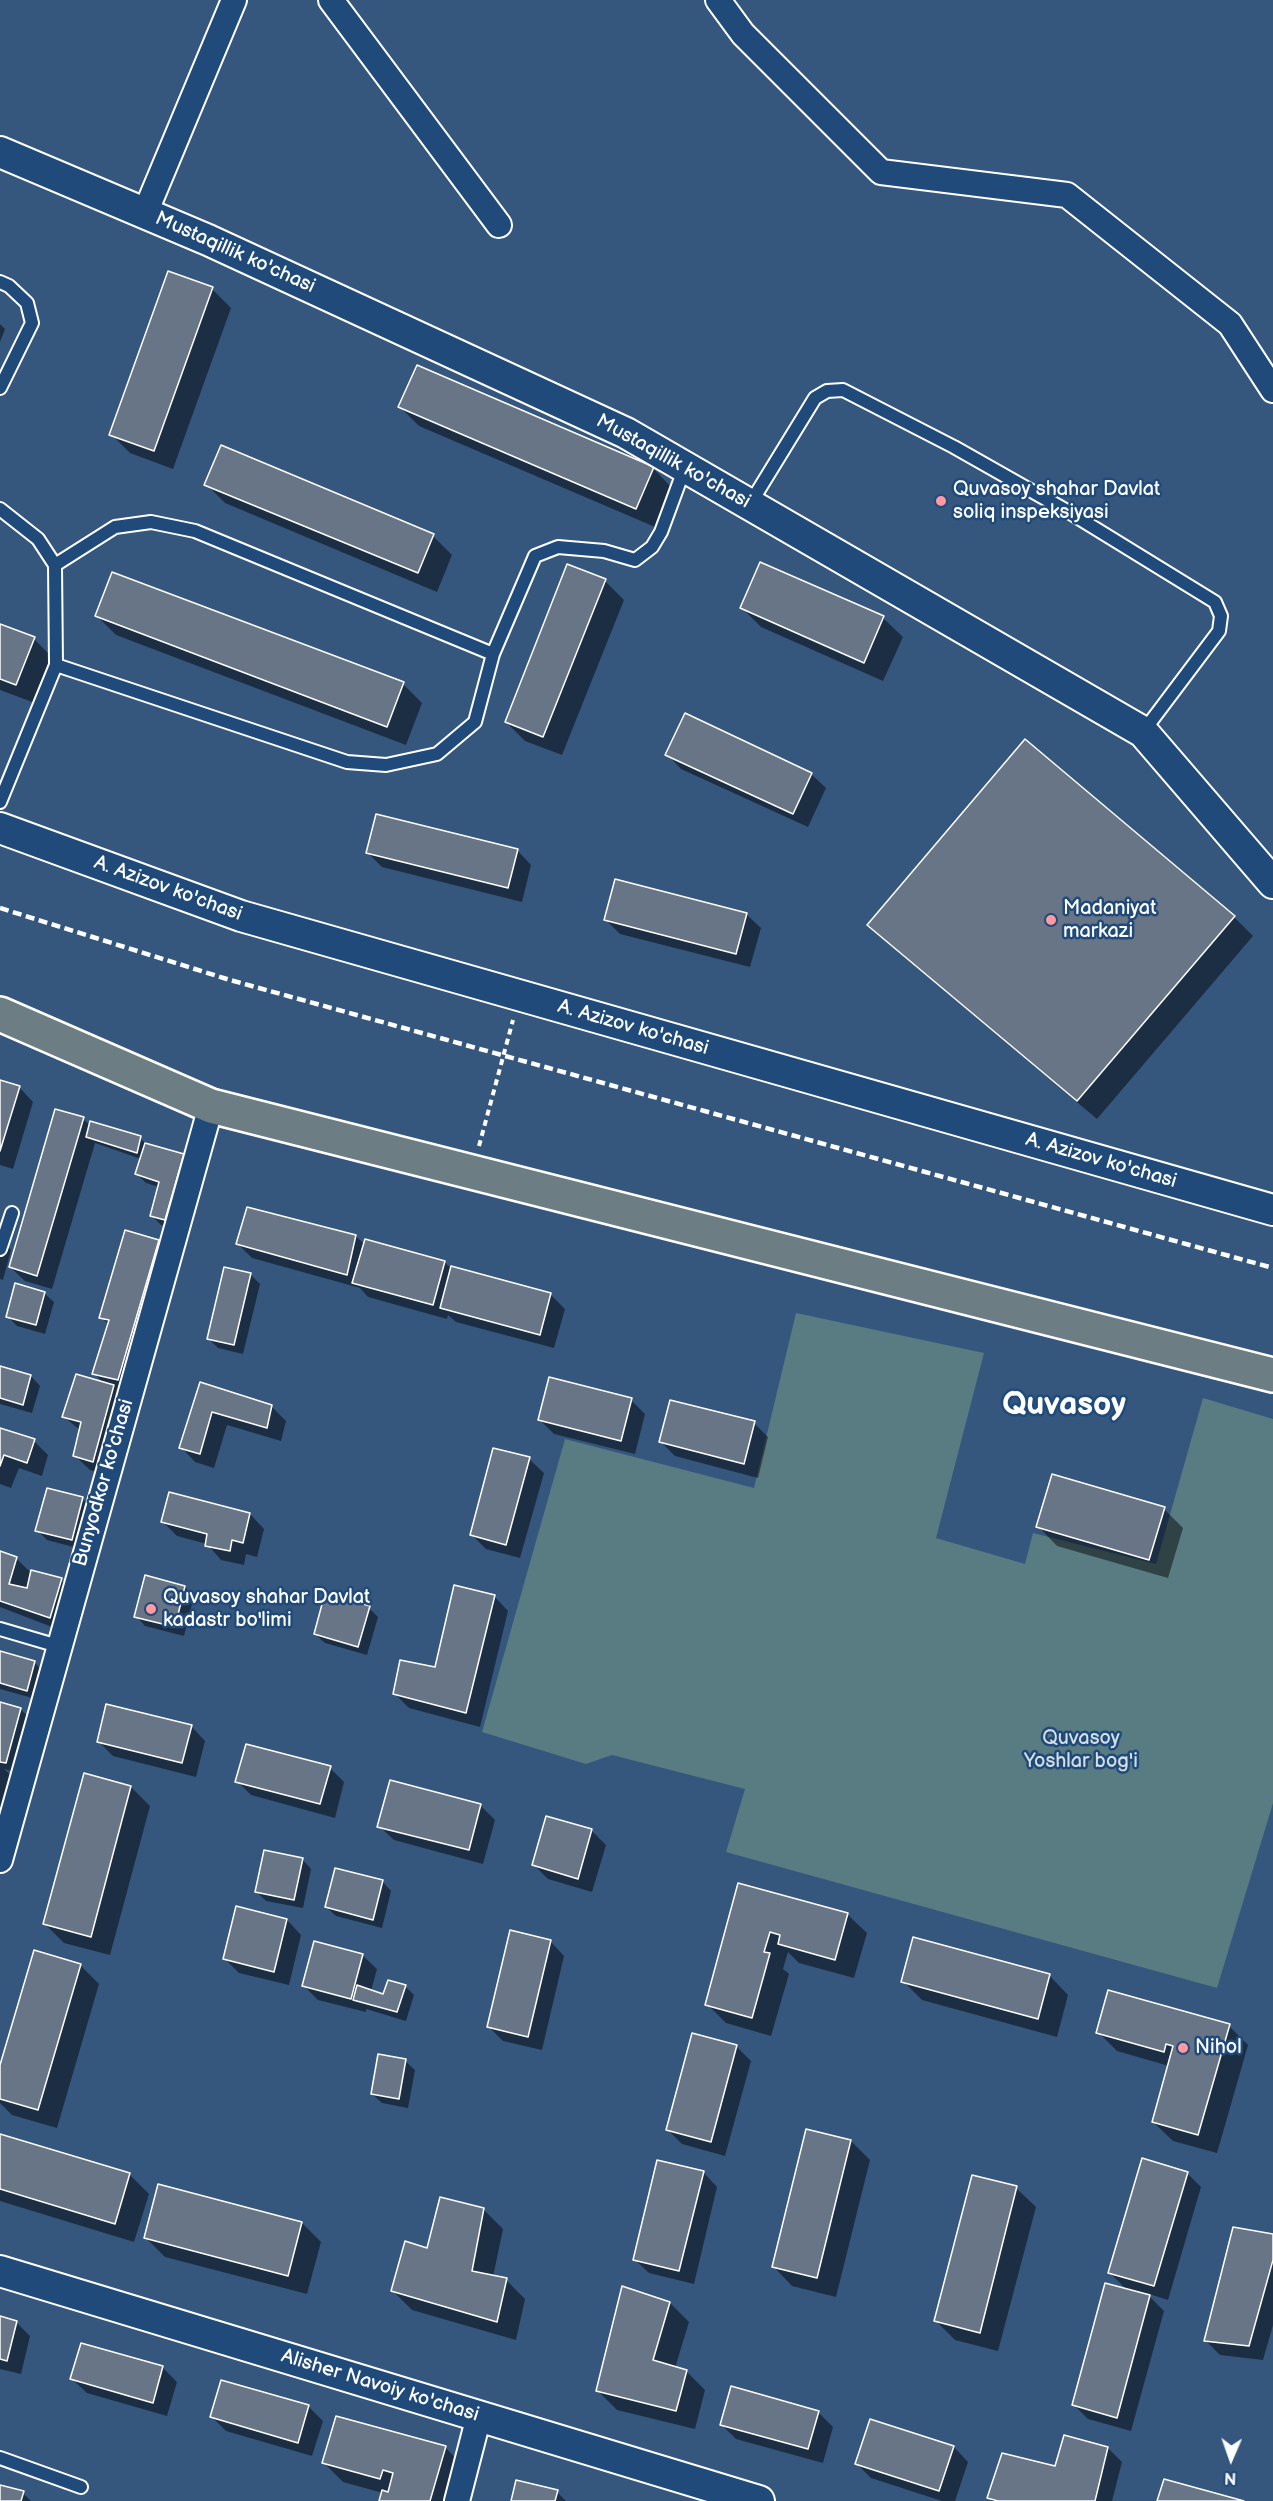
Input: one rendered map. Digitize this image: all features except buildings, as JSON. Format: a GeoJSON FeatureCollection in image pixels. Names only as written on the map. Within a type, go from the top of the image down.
{"type":"FeatureCollection","features":[{"type":"Feature","properties":{"kind":"main road"},"geometry":{"type":"LineString","coordinates":[[0,1014],[211,1106],[1273,1375]]}},
{"type":"Feature","properties":{"kind":"street"},"geometry":{"type":"LineString","coordinates":[[145,213],[234,0]]}},
{"type":"Feature","properties":{"kind":"street"},"geometry":{"type":"LineString","coordinates":[[332,0],[499,225]]}},
{"type":"Feature","properties":{"kind":"street"},"geometry":{"type":"LineString","coordinates":[[718,0],[743,34],[881,172],[1067,195],[1230,324],[1273,390]]}},
{"type":"Feature","properties":{"kind":"street","name":"Mustaqillik ko'chasi"},"geometry":{"type":"LineString","coordinates":[[0,152],[145,213],[626,433],[685,466],[1143,732],[1273,883]]}},
{"type":"Feature","properties":{"kind":"street","name":"A. Azizov ko'chasi"},"geometry":{"type":"LineString","coordinates":[[0,828],[241,916],[1273,1210]]}},
{"type":"Feature","properties":{"kind":"street","name":"Bunyodkor ko'chasi"},"geometry":{"type":"LineString","coordinates":[[0,1860],[58,1646],[211,1106]]}},
{"type":"Feature","properties":{"kind":"street","name":"Alisher Navoiy ko'chasi"},"geometry":{"type":"LineString","coordinates":[[0,2271],[759,2501]]}},
{"type":"Feature","properties":{"kind":"street"},"geometry":{"type":"LineString","coordinates":[[457,2501],[479,2416]]}},
{"type":"Feature","properties":{"kind":"lane"},"geometry":{"type":"LineString","coordinates":[[0,282],[9,286],[27,303],[32,323],[0,388]]}},
{"type":"Feature","properties":{"kind":"lane"},"geometry":{"type":"LineString","coordinates":[[750,504],[815,398],[827,391],[843,390],[954,447],[1067,511],[1215,602],[1221,616],[1219,631],[1143,732]]}},
{"type":"Feature","properties":{"kind":"lane"},"geometry":{"type":"LineString","coordinates":[[56,664],[347,762],[386,765],[437,754],[475,722],[492,654],[535,556],[558,547],[604,551],[635,560],[652,547],[661,532],[685,466]]}},
{"type":"Feature","properties":{"kind":"lane"},"geometry":{"type":"LineString","coordinates":[[0,509],[38,539],[55,565],[56,664],[0,802]]}},
{"type":"Feature","properties":{"kind":"lane"},"geometry":{"type":"LineString","coordinates":[[55,565],[115,526],[151,522],[184,529],[492,654]]}},
{"type":"Feature","properties":{"kind":"lane"},"geometry":{"type":"LineString","coordinates":[[0,1249],[12,1213]]}},
{"type":"Feature","properties":{"kind":"lane"},"geometry":{"type":"LineString","coordinates":[[0,1629],[58,1646]]}},
{"type":"Feature","properties":{"kind":"lane"},"geometry":{"type":"LineString","coordinates":[[0,2458],[81,2487]]}},
{"type":"Feature","properties":{"kind":"path"},"geometry":{"type":"LineString","coordinates":[[472,1173],[519,996]]}},
{"type":"Feature","properties":{"kind":"green space","name":"Quvasoy Yoshlar bog'i"},"geometry":{"type":"Polygon","coordinates":[[[796,1313],[984,1353],[936,1538],[1025,1564],[1033,1533],[1156,1564],[1203,1398],[1273,1419],[1273,1803],[1217,1988],[726,1852],[745,1789],[612,1755],[586,1764],[482,1732],[565,1439],[754,1488],[796,1313]]]}},
{"type":"Feature","properties":{"kind":"railway"},"geometry":{"type":"LineString","coordinates":[[0,908],[230,980],[1273,1268]]}},
{"type":"Feature","properties":{"kind":"place","name":"Quvasoy shahar Davlat soliq inspeksiyasi"},"geometry":{"type":"Point","coordinates":[941,501]}},
{"type":"Feature","properties":{"kind":"place","name":"Madaniyat markazi"},"geometry":{"type":"Point","coordinates":[1051,920]}},
{"type":"Feature","properties":{"kind":"place","name":"Quvasoy shahar Davlat kadastr bo'limi"},"geometry":{"type":"Point","coordinates":[151,1609]}},
{"type":"Feature","properties":{"kind":"place","name":"Nihol"},"geometry":{"type":"Point","coordinates":[1183,2048]}},
{"type":"Feature","properties":{"kind":"district","name":"Quvasoy"},"geometry":{"type":"Point","coordinates":[1064,1406]}}]}
